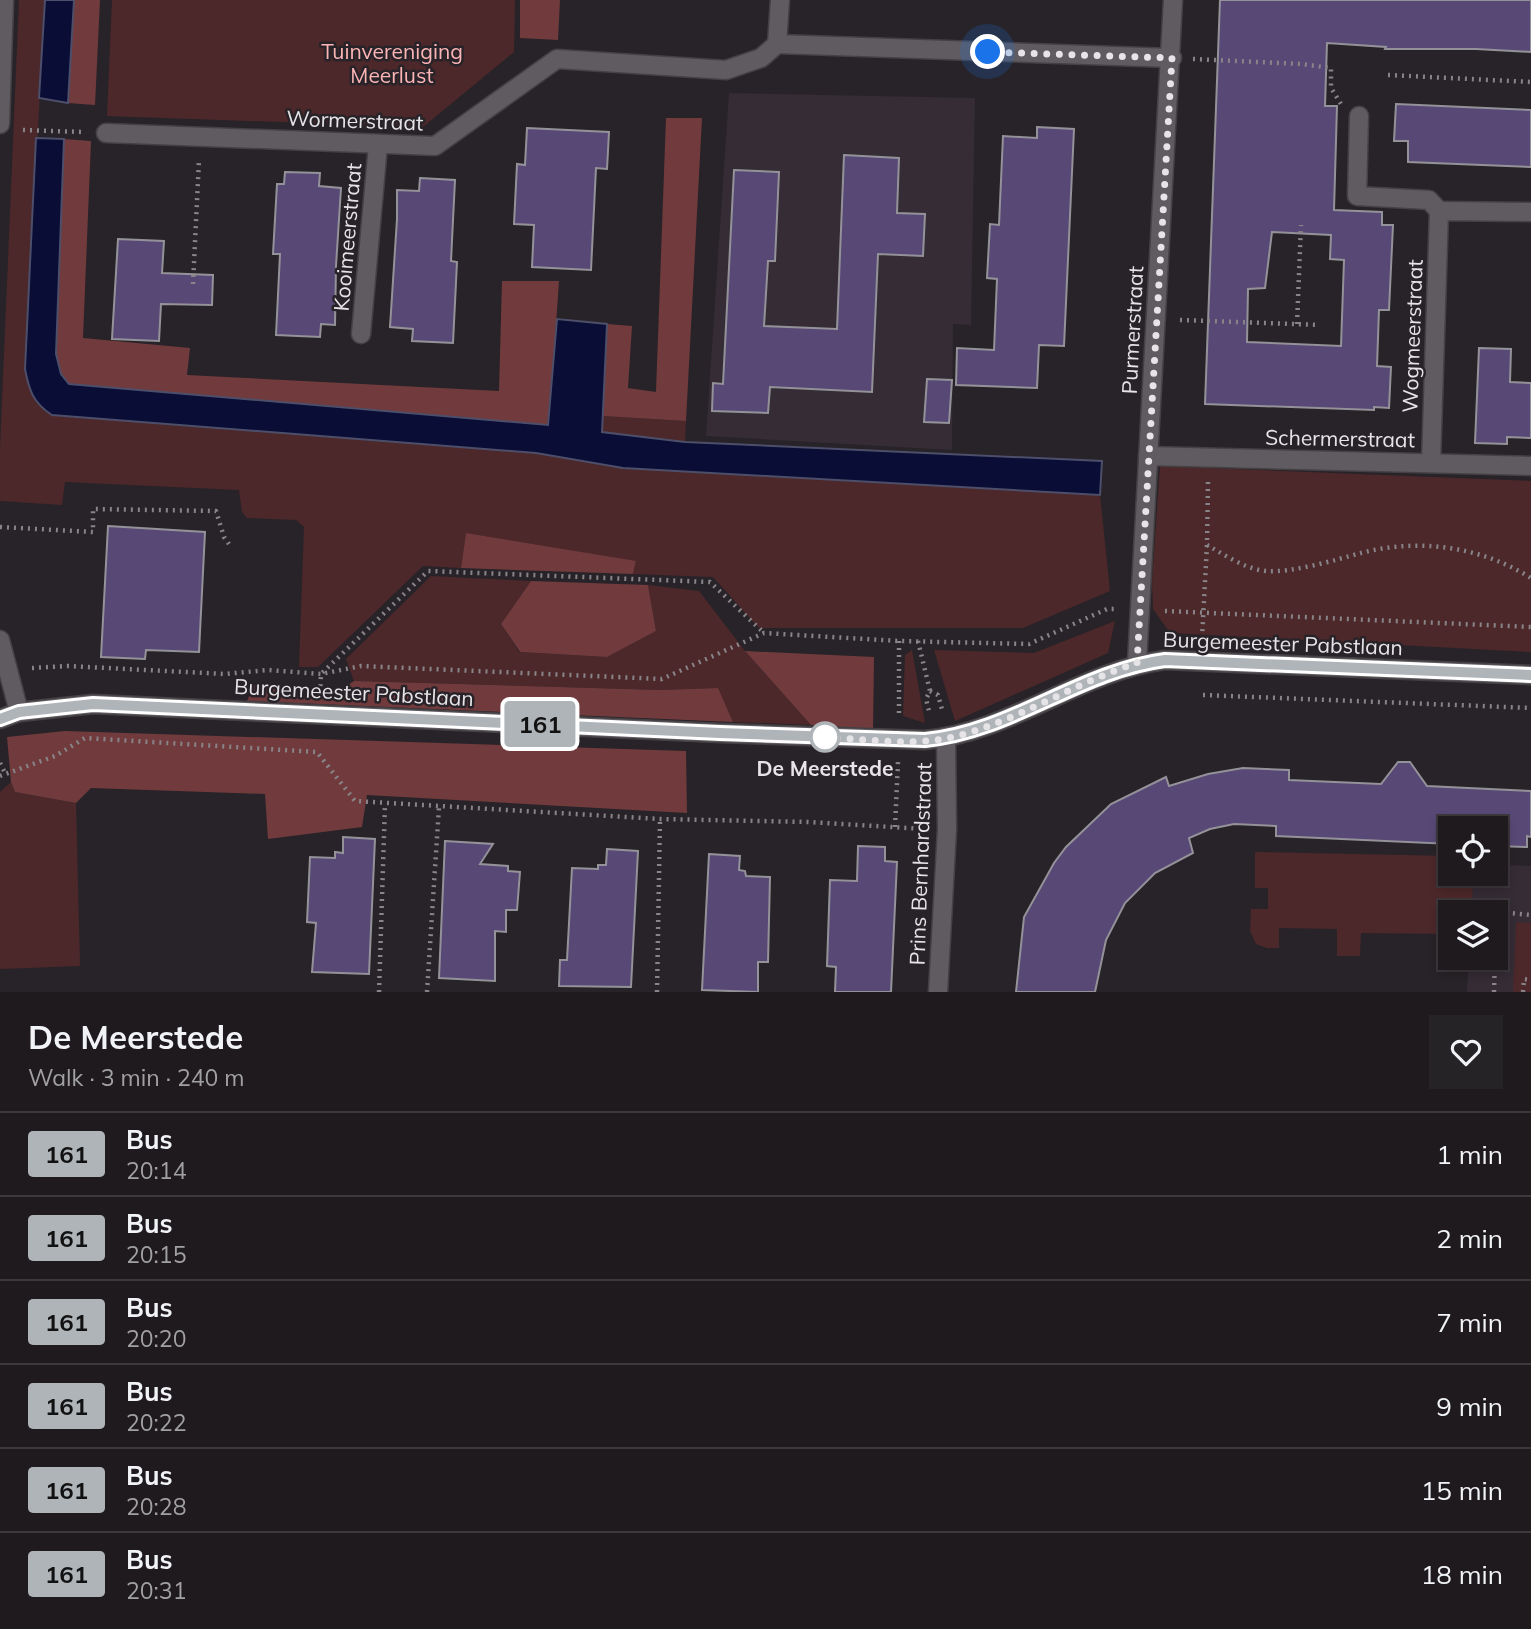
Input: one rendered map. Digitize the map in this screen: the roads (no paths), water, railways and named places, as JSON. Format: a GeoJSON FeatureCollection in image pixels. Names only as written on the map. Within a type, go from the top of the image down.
{"type":"FeatureCollection","features":[{"type":"Feature","properties":{"kind":"street"},"geometry":{"type":"LineString","coordinates":[[4,0],[6,128]]}},
{"type":"Feature","properties":{"kind":"street"},"geometry":{"type":"LineString","coordinates":[[780,0],[777,44],[1172,58]]}},
{"type":"Feature","properties":{"kind":"street","name":"Purmerstraat"},"geometry":{"type":"LineString","coordinates":[[1137,663],[1172,58],[1173,0]]}},
{"type":"Feature","properties":{"kind":"street","name":"Wormerstraat"},"geometry":{"type":"LineString","coordinates":[[106,133],[435,146],[557,60],[726,70],[761,58],[777,44]]}},
{"type":"Feature","properties":{"kind":"street"},"geometry":{"type":"LineString","coordinates":[[1359,116],[1357,196],[1429,200],[1439,211],[1531,212]]}},
{"type":"Feature","properties":{"kind":"street","name":"Kooimeerstraat"},"geometry":{"type":"LineString","coordinates":[[361,334],[378,145]]}},
{"type":"Feature","properties":{"kind":"street","name":"Wogmeerstraat"},"geometry":{"type":"LineString","coordinates":[[1431,463],[1439,211]]}},
{"type":"Feature","properties":{"kind":"street","name":"Schermerstraat"},"geometry":{"type":"LineString","coordinates":[[1148,456],[1531,467]]}},
{"type":"Feature","properties":{"kind":"street"},"geometry":{"type":"LineString","coordinates":[[0,640],[19,712]]}},
{"type":"Feature","properties":{"kind":"street","name":"Burgemeester Pabstlaan"},"geometry":{"type":"LineString","coordinates":[[0,719],[19,712],[106,704],[925,740],[979,730],[1110,672],[1137,663],[1165,660],[1531,675]]}},
{"type":"Feature","properties":{"kind":"street","name":"Prins Bernhardstraat"},"geometry":{"type":"LineString","coordinates":[[938,992],[947,830],[946,738]]}},
{"type":"Feature","properties":{"kind":"place","name":"De Meerstede"},"geometry":{"type":"Point","coordinates":[825,737]}},
{"type":"Feature","properties":{"kind":"park label","name":"Tuinvereniging Meerlust"},"geometry":{"type":"Point","coordinates":[392,63]}}]}
